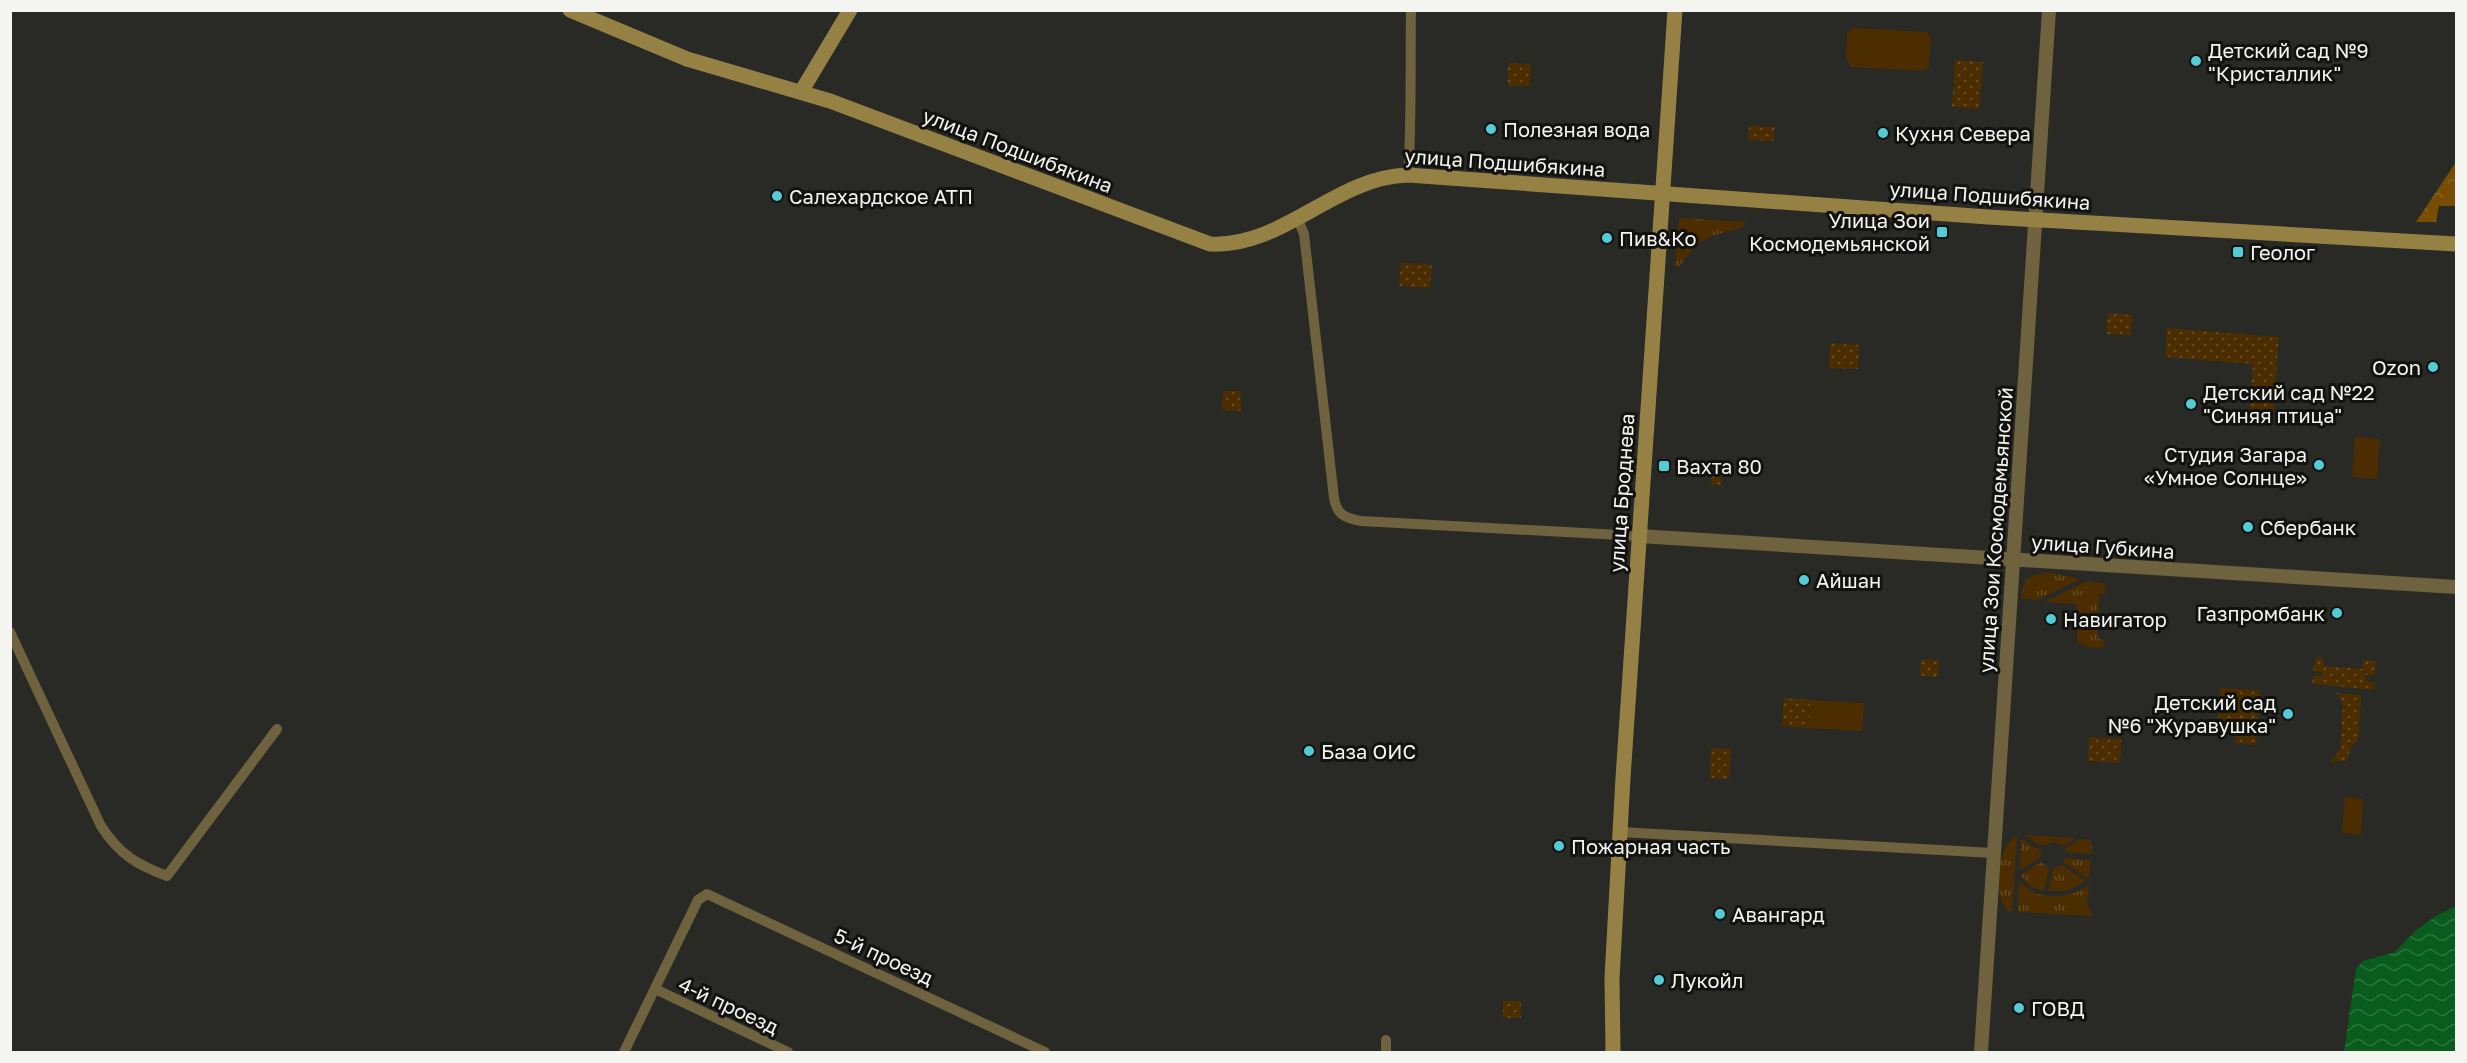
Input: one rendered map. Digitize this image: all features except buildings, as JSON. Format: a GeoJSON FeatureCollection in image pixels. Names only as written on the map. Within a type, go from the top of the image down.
{"type":"FeatureCollection","features":[{"type":"Feature","properties":{"kind":"main road","name":"улица Подшибякина"},"geometry":{"type":"LineString","coordinates":[[570,10],[687,59],[847,107],[1210,244],[1247,241],[1366,182],[1408,176],[2035,220],[2457,244]]}},
{"type":"Feature","properties":{"kind":"main road"},"geometry":{"type":"LineString","coordinates":[[801,92],[850,10]]}},
{"type":"Feature","properties":{"kind":"main road","name":"улица Броднева"},"geometry":{"type":"LineString","coordinates":[[1611,1053],[1612,978],[1620,832],[1675,10]]}},
{"type":"Feature","properties":{"kind":"street"},"geometry":{"type":"LineString","coordinates":[[1408,176],[1412,105],[1411,10]]}},
{"type":"Feature","properties":{"kind":"street","name":"улица Зои Космодемьянской"},"geometry":{"type":"LineString","coordinates":[[1981,1053],[2049,10]]}},
{"type":"Feature","properties":{"kind":"street"},"geometry":{"type":"LineString","coordinates":[[1297,217],[1304,234],[1334,498],[1343,516],[1361,521],[1639,536]]}},
{"type":"Feature","properties":{"kind":"street","name":"улица Губкина"},"geometry":{"type":"LineString","coordinates":[[1639,536],[2457,587]]}},
{"type":"Feature","properties":{"kind":"street"},"geometry":{"type":"LineString","coordinates":[[10,632],[101,826],[120,852],[141,867],[167,876],[277,729]]}},
{"type":"Feature","properties":{"kind":"street"},"geometry":{"type":"LineString","coordinates":[[1620,832],[1993,853]]}},
{"type":"Feature","properties":{"kind":"street","name":"5-й проезд"},"geometry":{"type":"LineString","coordinates":[[655,989],[698,900],[707,894],[1046,1053]]}},
{"type":"Feature","properties":{"kind":"street"},"geometry":{"type":"LineString","coordinates":[[624,1053],[655,989]]}},
{"type":"Feature","properties":{"kind":"street","name":"4-й проезд"},"geometry":{"type":"LineString","coordinates":[[655,989],[788,1053]]}},
{"type":"Feature","properties":{"kind":"street"},"geometry":{"type":"LineString","coordinates":[[1386,1040],[1386,1053]]}},
{"type":"Feature","properties":{"kind":"green space"},"geometry":{"type":"Polygon","coordinates":[[[1854,28],[1927,32],[1931,39],[1929,67],[1923,71],[1851,67],[1846,59],[1847,33],[1854,28]]]}},
{"type":"Feature","properties":{"kind":"green space"},"geometry":{"type":"Polygon","coordinates":[[[1955,60],[1983,62],[1979,109],[1952,107],[1955,60]]]}},
{"type":"Feature","properties":{"kind":"green space"},"geometry":{"type":"Polygon","coordinates":[[[1508,63],[1531,64],[1530,86],[1508,86],[1508,63]]]}},
{"type":"Feature","properties":{"kind":"green space"},"geometry":{"type":"Polygon","coordinates":[[[1749,126],[1775,127],[1774,141],[1748,140],[1749,126]]]}},
{"type":"Feature","properties":{"kind":"green space"},"geometry":{"type":"Polygon","coordinates":[[[2456,162],[2456,206],[2439,206],[2436,222],[2416,222],[2456,162]]]}},
{"type":"Feature","properties":{"kind":"green space"},"geometry":{"type":"Polygon","coordinates":[[[1679,218],[1746,222],[1743,227],[1706,239],[1694,248],[1679,267],[1675,267],[1679,218]]]}},
{"type":"Feature","properties":{"kind":"green space"},"geometry":{"type":"Polygon","coordinates":[[[1401,263],[1432,264],[1430,288],[1399,286],[1401,263]]]}},
{"type":"Feature","properties":{"kind":"green space"},"geometry":{"type":"Polygon","coordinates":[[[2108,313],[2132,315],[2131,335],[2106,334],[2108,313]]]}},
{"type":"Feature","properties":{"kind":"green space"},"geometry":{"type":"Polygon","coordinates":[[[2167,328],[2279,337],[2272,426],[2248,424],[2253,364],[2165,357],[2167,328]]]}},
{"type":"Feature","properties":{"kind":"green space"},"geometry":{"type":"Polygon","coordinates":[[[1830,343],[1859,345],[1858,369],[1829,368],[1830,343]]]}},
{"type":"Feature","properties":{"kind":"green space"},"geometry":{"type":"Polygon","coordinates":[[[1223,391],[1240,391],[1242,411],[1222,410],[1223,391]]]}},
{"type":"Feature","properties":{"kind":"green space"},"geometry":{"type":"Polygon","coordinates":[[[2355,437],[2380,439],[2377,479],[2352,477],[2355,437]]]}},
{"type":"Feature","properties":{"kind":"green space"},"geometry":{"type":"Polygon","coordinates":[[[1712,467],[1722,468],[1721,486],[1711,485],[1712,467]]]}},
{"type":"Feature","properties":{"kind":"green space"},"geometry":{"type":"Polygon","coordinates":[[[2053,573],[2080,579],[2037,600],[2021,598],[2026,580],[2034,575],[2053,573]]]}},
{"type":"Feature","properties":{"kind":"green space"},"geometry":{"type":"Polygon","coordinates":[[[2087,581],[2105,584],[2105,594],[2099,594],[2098,638],[2105,641],[2103,648],[2087,647],[2077,641],[2077,604],[2044,602],[2087,581]]]}},
{"type":"Feature","properties":{"kind":"green space"},"geometry":{"type":"Polygon","coordinates":[[[2319,657],[2324,660],[2324,666],[2362,669],[2363,660],[2376,661],[2375,676],[2366,675],[2365,681],[2375,683],[2374,690],[2312,684],[2313,676],[2322,676],[2322,672],[2313,671],[2315,660],[2319,657]]]}},
{"type":"Feature","properties":{"kind":"green space"},"geometry":{"type":"Polygon","coordinates":[[[1921,659],[1939,660],[1938,677],[1920,676],[1921,659]]]}},
{"type":"Feature","properties":{"kind":"green space"},"geometry":{"type":"Polygon","coordinates":[[[2220,688],[2260,690],[2256,745],[2235,743],[2236,728],[2217,727],[2220,688]]]}},
{"type":"Feature","properties":{"kind":"green space"},"geometry":{"type":"Polygon","coordinates":[[[2336,693],[2361,695],[2358,741],[2351,746],[2347,761],[2330,762],[2340,750],[2343,707],[2336,693]]]}},
{"type":"Feature","properties":{"kind":"green space"},"geometry":{"type":"Polygon","coordinates":[[[1784,698],[1810,700],[1808,728],[1782,726],[1784,698]]]}},
{"type":"Feature","properties":{"kind":"green space"},"geometry":{"type":"Polygon","coordinates":[[[1810,700],[1864,703],[1862,731],[1808,728],[1810,700]]]}},
{"type":"Feature","properties":{"kind":"green space"},"geometry":{"type":"Polygon","coordinates":[[[2089,737],[2121,739],[2120,763],[2088,761],[2089,737]]]}},
{"type":"Feature","properties":{"kind":"green space"},"geometry":{"type":"Polygon","coordinates":[[[1711,748],[1731,749],[1729,779],[1710,778],[1711,748]]]}},
{"type":"Feature","properties":{"kind":"green space"},"geometry":{"type":"Polygon","coordinates":[[[2345,797],[2363,799],[2361,835],[2342,833],[2345,797]]]}},
{"type":"Feature","properties":{"kind":"green space"},"geometry":{"type":"Polygon","coordinates":[[[2024,835],[2076,838],[2064,846],[2053,842],[2042,846],[2024,835]]]}},
{"type":"Feature","properties":{"kind":"green space"},"geometry":{"type":"Polygon","coordinates":[[[2017,837],[2012,912],[2005,907],[2001,899],[1998,874],[2004,850],[2017,837]]]}},
{"type":"Feature","properties":{"kind":"green space"},"geometry":{"type":"Polygon","coordinates":[[[2021,839],[2041,851],[2040,858],[2020,870],[2021,839]]]}},
{"type":"Feature","properties":{"kind":"green space"},"geometry":{"type":"Polygon","coordinates":[[[2080,839],[2091,840],[2092,854],[2066,852],[2064,849],[2080,839]]]}},
{"type":"Feature","properties":{"kind":"green space"},"geometry":{"type":"Polygon","coordinates":[[[2065,858],[2091,860],[2089,879],[2063,862],[2065,858]]]}},
{"type":"Feature","properties":{"kind":"green space"},"geometry":{"type":"Polygon","coordinates":[[[2041,862],[2049,868],[2044,891],[2029,886],[2021,875],[2041,862]]]}},
{"type":"Feature","properties":{"kind":"green space"},"geometry":{"type":"Polygon","coordinates":[[[2062,865],[2086,881],[2067,891],[2048,891],[2053,869],[2062,865]]]}},
{"type":"Feature","properties":{"kind":"green space"},"geometry":{"type":"Polygon","coordinates":[[[2019,881],[2035,893],[2053,897],[2071,894],[2089,885],[2087,904],[2093,916],[2018,912],[2019,881]]]}},
{"type":"Feature","properties":{"kind":"green space"},"geometry":{"type":"Polygon","coordinates":[[[1503,1001],[1521,1001],[1521,1018],[1503,1018],[1503,1001]]]}},
{"type":"Feature","properties":{"kind":"water"},"geometry":{"type":"Polygon","coordinates":[[[2456,906],[2456,1052],[2344,1052],[2356,968],[2363,961],[2395,952],[2416,930],[2439,914],[2456,906]]]}},
{"type":"Feature","properties":{"kind":"place","name":"Детский сад №9 \"Кристаллик\""},"geometry":{"type":"Point","coordinates":[2196,61]}},
{"type":"Feature","properties":{"kind":"place","name":"Полезная вода"},"geometry":{"type":"Point","coordinates":[1491,129]}},
{"type":"Feature","properties":{"kind":"place","name":"Кухня Севера"},"geometry":{"type":"Point","coordinates":[1883,133]}},
{"type":"Feature","properties":{"kind":"place","name":"Салехардское АТП"},"geometry":{"type":"Point","coordinates":[777,196]}},
{"type":"Feature","properties":{"kind":"place","name":"Улица Зои Космодемьянской"},"geometry":{"type":"Point","coordinates":[1942,232]}},
{"type":"Feature","properties":{"kind":"place","name":"Пив&Ко"},"geometry":{"type":"Point","coordinates":[1607,238]}},
{"type":"Feature","properties":{"kind":"place","name":"Геолог"},"geometry":{"type":"Point","coordinates":[2238,252]}},
{"type":"Feature","properties":{"kind":"place","name":"Ozon"},"geometry":{"type":"Point","coordinates":[2433,367]}},
{"type":"Feature","properties":{"kind":"place","name":"Детский сад №22 \"Синяя птица\""},"geometry":{"type":"Point","coordinates":[2191,404]}},
{"type":"Feature","properties":{"kind":"place","name":"Студия Загара «Умное Солнце»"},"geometry":{"type":"Point","coordinates":[2319,465]}},
{"type":"Feature","properties":{"kind":"place","name":"Вахта 80"},"geometry":{"type":"Point","coordinates":[1664,466]}},
{"type":"Feature","properties":{"kind":"place","name":"Сбербанк"},"geometry":{"type":"Point","coordinates":[2248,527]}},
{"type":"Feature","properties":{"kind":"place","name":"Айшан"},"geometry":{"type":"Point","coordinates":[1804,580]}},
{"type":"Feature","properties":{"kind":"place","name":"Газпромбанк"},"geometry":{"type":"Point","coordinates":[2337,613]}},
{"type":"Feature","properties":{"kind":"place","name":"Навигатор"},"geometry":{"type":"Point","coordinates":[2051,619]}},
{"type":"Feature","properties":{"kind":"place","name":"Детский сад №6 \"Журавушка\""},"geometry":{"type":"Point","coordinates":[2288,714]}},
{"type":"Feature","properties":{"kind":"place","name":"База ОИС"},"geometry":{"type":"Point","coordinates":[1309,751]}},
{"type":"Feature","properties":{"kind":"place","name":"Пожарная часть"},"geometry":{"type":"Point","coordinates":[1559,846]}},
{"type":"Feature","properties":{"kind":"place","name":"Авангард"},"geometry":{"type":"Point","coordinates":[1720,914]}},
{"type":"Feature","properties":{"kind":"place","name":"Лукойл"},"geometry":{"type":"Point","coordinates":[1659,980]}},
{"type":"Feature","properties":{"kind":"place","name":"ГОВД"},"geometry":{"type":"Point","coordinates":[2019,1008]}}]}
